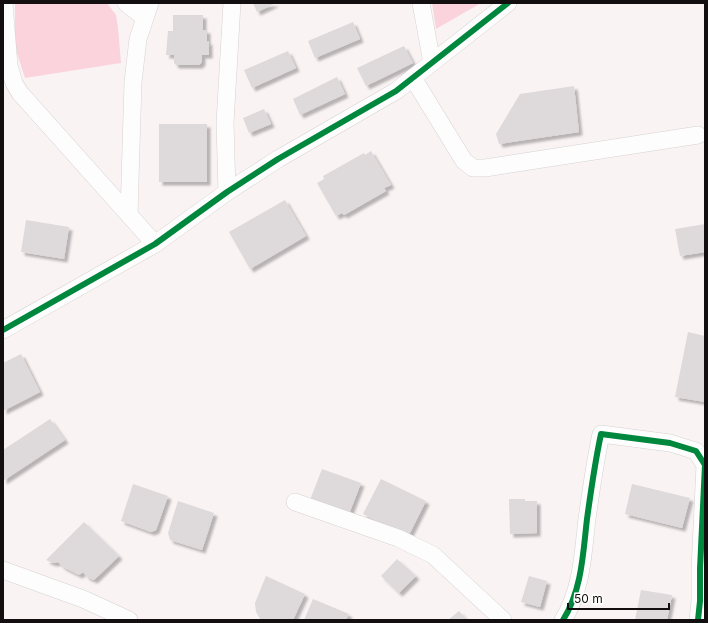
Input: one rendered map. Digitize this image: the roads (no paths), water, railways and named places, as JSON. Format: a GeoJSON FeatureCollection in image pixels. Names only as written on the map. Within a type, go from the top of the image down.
{"type":"FeatureCollection","features":[{"type":"Feature","properties":{"kind":"street"},"geometry":{"type":"LineString","coordinates":[[4,3],[9,66],[14,83],[20,93],[155,244]]}},
{"type":"Feature","properties":{"kind":"street"},"geometry":{"type":"LineString","coordinates":[[126,3],[148,11],[138,40],[133,82],[129,215]]}},
{"type":"Feature","properties":{"kind":"street"},"geometry":{"type":"LineString","coordinates":[[227,192],[225,123],[232,3]]}},
{"type":"Feature","properties":{"kind":"street"},"geometry":{"type":"LineString","coordinates":[[421,3],[432,63]]}},
{"type":"Feature","properties":{"kind":"street"},"geometry":{"type":"LineString","coordinates":[[3,330],[155,244],[227,192],[278,159],[396,91],[508,3]]}},
{"type":"Feature","properties":{"kind":"street"},"geometry":{"type":"LineString","coordinates":[[413,78],[464,161],[473,168],[485,168],[698,135]]}},
{"type":"Feature","properties":{"kind":"street"},"geometry":{"type":"LineString","coordinates":[[563,620],[567,614],[579,583],[593,472],[601,434],[670,443],[696,451],[705,465],[700,569],[703,602],[698,620]]}},
{"type":"Feature","properties":{"kind":"street"},"geometry":{"type":"LineString","coordinates":[[295,502],[398,538],[433,555],[503,620]]}},
{"type":"Feature","properties":{"kind":"street"},"geometry":{"type":"LineString","coordinates":[[3,570],[83,599],[129,620]]}}]}
